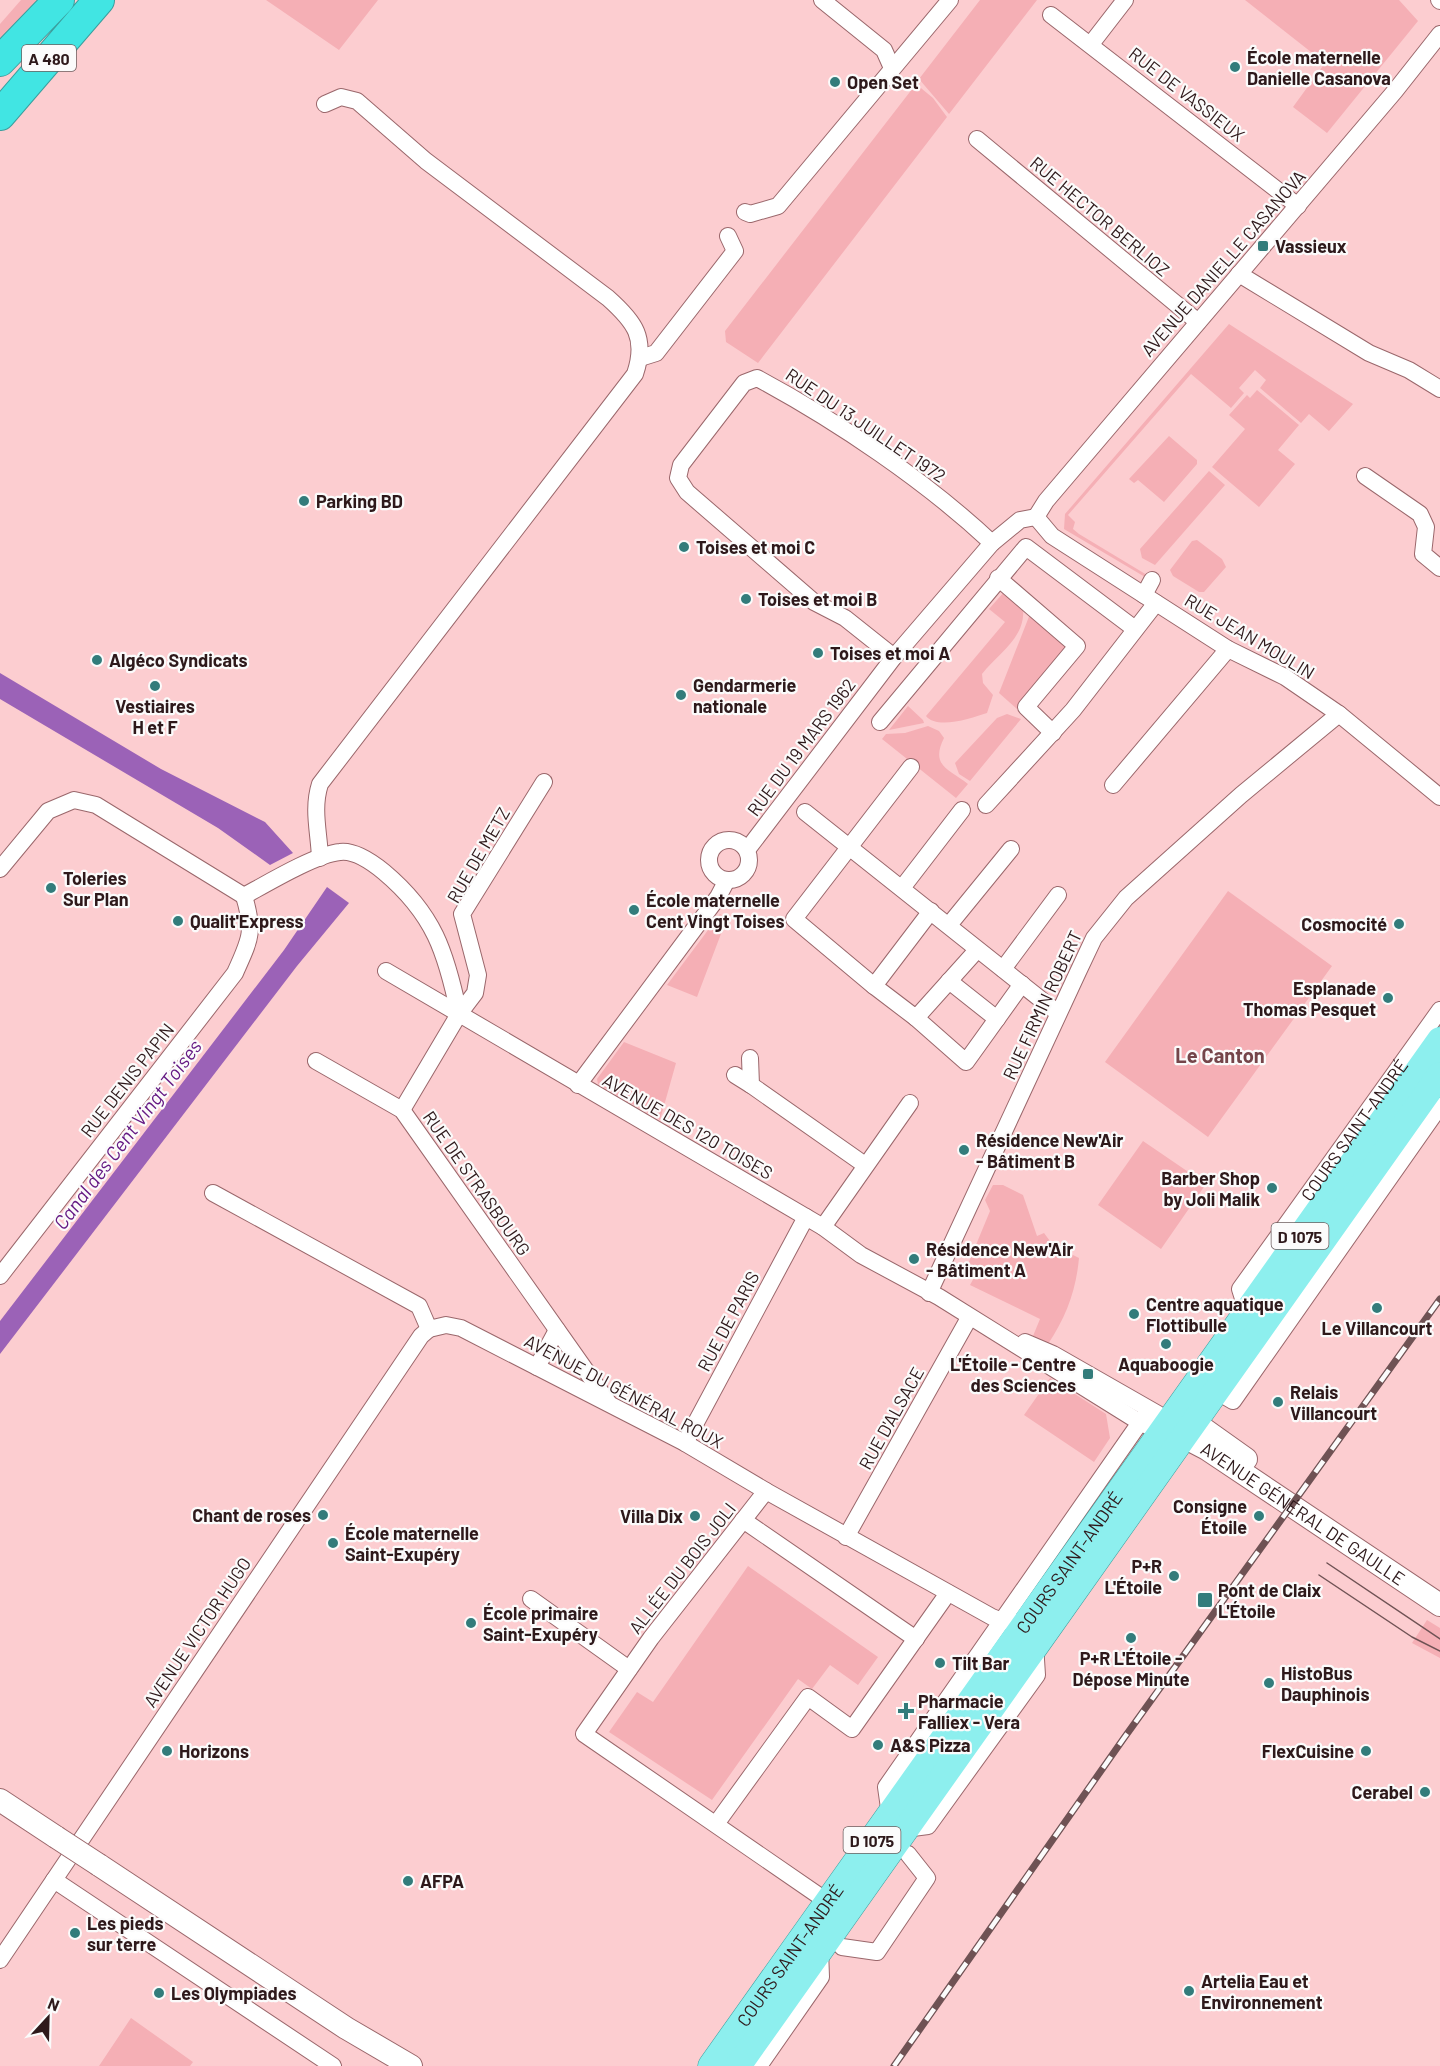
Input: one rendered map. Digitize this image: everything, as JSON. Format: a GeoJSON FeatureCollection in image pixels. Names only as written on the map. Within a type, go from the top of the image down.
{"type":"FeatureCollection","features":[{"type":"Feature","properties":{"kind":"highway"},"geometry":{"type":"LineString","coordinates":[[0,61],[59,0]]}},
{"type":"Feature","properties":{"kind":"highway","name":"A 480"},"geometry":{"type":"LineString","coordinates":[[0,86],[74,0]]}},
{"type":"Feature","properties":{"kind":"highway","name":"A 480"},"geometry":{"type":"LineString","coordinates":[[0,115],[99,0]]}},
{"type":"Feature","properties":{"kind":"main road","name":"COURS SAINT-ANDRÉ"},"geometry":{"type":"LineString","coordinates":[[738,2066],[831,1947],[1021,1629],[1440,1040]]}},
{"type":"Feature","properties":{"kind":"main road","name":"COURS SAINT-ANDRÉ"},"geometry":{"type":"LineString","coordinates":[[1166,1424],[1216,1391],[1278,1320],[1440,1075]]}},
{"type":"Feature","properties":{"kind":"main road","name":"AVENUE GÉNÉRAL DE GAULLE"},"geometry":{"type":"LineString","coordinates":[[1166,1424],[1231,1446],[1296,1498],[1440,1597]]}},
{"type":"Feature","properties":{"kind":"main road","name":"AVENUE GÉNÉRAL DE GAULLE"},"geometry":{"type":"LineString","coordinates":[[1166,1424],[1280,1496],[1440,1605]]}},
{"type":"Feature","properties":{"kind":"main road","name":"COURS SAINT-ANDRÉ"},"geometry":{"type":"LineString","coordinates":[[711,2066],[828,1902],[901,1833],[999,1696],[1021,1629]]}},
{"type":"Feature","properties":{"kind":"main road"},"geometry":{"type":"LineString","coordinates":[[0,1800],[346,2028],[411,2066]]}},
{"type":"Feature","properties":{"kind":"main road"},"geometry":{"type":"LineString","coordinates":[[346,2028],[397,2066]]}},
{"type":"Feature","properties":{"kind":"street"},"geometry":{"type":"LineString","coordinates":[[822,0],[884,50],[892,68]]}},
{"type":"Feature","properties":{"kind":"street"},"geometry":{"type":"LineString","coordinates":[[745,212],[750,214],[778,206],[892,68],[912,49],[950,0]]}},
{"type":"Feature","properties":{"kind":"street"},"geometry":{"type":"LineString","coordinates":[[1091,44],[1125,0]]}},
{"type":"Feature","properties":{"kind":"street","name":"RUE DE VASSIEUX"},"geometry":{"type":"LineString","coordinates":[[1051,15],[1298,206]]}},
{"type":"Feature","properties":{"kind":"street","name":"AVENUE DANIELLE CASANOVA"},"geometry":{"type":"LineString","coordinates":[[1036,517],[1046,501],[1298,206],[1440,34]]}},
{"type":"Feature","properties":{"kind":"street"},"geometry":{"type":"LineString","coordinates":[[320,858],[315,807],[320,784],[635,375],[640,358],[639,336],[628,316],[608,298],[426,161],[357,101],[341,97],[325,104]]}},
{"type":"Feature","properties":{"kind":"street","name":"RUE HECTOR BERLIOZ"},"geometry":{"type":"LineString","coordinates":[[977,139],[1198,322]]}},
{"type":"Feature","properties":{"kind":"street"},"geometry":{"type":"LineString","coordinates":[[640,358],[656,353],[735,251],[728,236]]}},
{"type":"Feature","properties":{"kind":"street"},"geometry":{"type":"LineString","coordinates":[[1239,273],[1369,353],[1409,370],[1440,389]]}},
{"type":"Feature","properties":{"kind":"street","name":"RUE DU 13 JUILLET 1972"},"geometry":{"type":"LineString","coordinates":[[894,657],[845,618],[814,602],[687,492],[678,478],[681,465],[744,383],[757,378],[857,440],[952,506],[992,543]]}},
{"type":"Feature","properties":{"kind":"street"},"geometry":{"type":"LineString","coordinates":[[1365,476],[1420,514],[1426,527],[1423,554],[1436,565]]}},
{"type":"Feature","properties":{"kind":"street","name":"RUE DU 19 MARS 1962"},"geometry":{"type":"LineString","coordinates":[[578,1085],[718,897],[727,880],[737,879],[746,872],[750,861],[747,850],[894,657],[992,543],[1020,520],[1036,517]]}},
{"type":"Feature","properties":{"kind":"street","name":"RUE JEAN MOULIN"},"geometry":{"type":"LineString","coordinates":[[1036,517],[1052,536],[1150,593],[1228,649],[1285,677],[1339,714],[1440,797]]}},
{"type":"Feature","properties":{"kind":"street"},"geometry":{"type":"LineString","coordinates":[[880,722],[1026,547],[1135,629]]}},
{"type":"Feature","properties":{"kind":"street"},"geometry":{"type":"LineString","coordinates":[[998,578],[1077,646],[1026,707],[1053,732]]}},
{"type":"Feature","properties":{"kind":"street"},"geometry":{"type":"LineString","coordinates":[[987,805],[1053,732],[1135,629],[1150,593]]}},
{"type":"Feature","properties":{"kind":"street"},"geometry":{"type":"LineString","coordinates":[[1113,785],[1228,649]]}},
{"type":"Feature","properties":{"kind":"street","name":"RUE FIRMIN ROBERT"},"geometry":{"type":"LineString","coordinates":[[929,1293],[1094,938],[1126,898],[1240,795],[1339,714]]}},
{"type":"Feature","properties":{"kind":"street"},"geometry":{"type":"LineString","coordinates":[[911,767],[794,919],[874,987],[916,1018],[966,1062],[1022,984]]}},
{"type":"Feature","properties":{"kind":"street","name":"RUE DE METZ"},"geometry":{"type":"LineString","coordinates":[[402,1110],[459,1014],[475,993],[478,975],[462,914],[544,782]]}},
{"type":"Feature","properties":{"kind":"street"},"geometry":{"type":"LineString","coordinates":[[0,870],[48,811],[74,800],[96,805],[244,896],[320,858],[339,852],[352,853],[375,865],[408,892],[429,921],[448,961],[459,1014]]}},
{"type":"Feature","properties":{"kind":"street"},"geometry":{"type":"LineString","coordinates":[[902,888],[962,810]]}},
{"type":"Feature","properties":{"kind":"street"},"geometry":{"type":"LineString","coordinates":[[805,812],[1058,1013]]}},
{"type":"Feature","properties":{"kind":"street"},"geometry":{"type":"LineString","coordinates":[[727,880],[716,876],[710,868],[708,857],[713,847],[729,839],[738,841],[747,850]]}},
{"type":"Feature","properties":{"kind":"street"},"geometry":{"type":"LineString","coordinates":[[949,926],[1011,849]]}},
{"type":"Feature","properties":{"kind":"street"},"geometry":{"type":"LineString","coordinates":[[1003,969],[1059,895]]}},
{"type":"Feature","properties":{"kind":"street","name":"RUE DENIS PAPIN"},"geometry":{"type":"LineString","coordinates":[[0,1276],[235,973],[250,940],[252,922],[244,896]]}},
{"type":"Feature","properties":{"kind":"street"},"geometry":{"type":"LineString","coordinates":[[874,987],[931,911]]}},
{"type":"Feature","properties":{"kind":"street"},"geometry":{"type":"LineString","coordinates":[[916,1018],[977,950]]}},
{"type":"Feature","properties":{"kind":"street","name":"AVENUE DES 120 TOISES"},"geometry":{"type":"LineString","coordinates":[[386,971],[823,1227],[861,1255],[969,1318],[1166,1424]]}},
{"type":"Feature","properties":{"kind":"street"},"geometry":{"type":"LineString","coordinates":[[949,981],[997,1018]]}},
{"type":"Feature","properties":{"kind":"street","name":"COURS SAINT-ANDRÉ"},"geometry":{"type":"LineString","coordinates":[[1247,1311],[1240,1289],[1440,1010]]}},
{"type":"Feature","properties":{"kind":"street"},"geometry":{"type":"LineString","coordinates":[[750,1058],[751,1085]]}},
{"type":"Feature","properties":{"kind":"street","name":"RUE DE STRASBOURG"},"geometry":{"type":"LineString","coordinates":[[316,1061],[402,1110],[610,1405]]}},
{"type":"Feature","properties":{"kind":"street"},"geometry":{"type":"LineString","coordinates":[[735,1076],[865,1165]]}},
{"type":"Feature","properties":{"kind":"street","name":"COURS SAINT-ANDRÉ"},"geometry":{"type":"LineString","coordinates":[[1412,1115],[1429,1108],[1440,1096]]}},
{"type":"Feature","properties":{"kind":"street"},"geometry":{"type":"LineString","coordinates":[[823,1227],[910,1103]]}},
{"type":"Feature","properties":{"kind":"street","name":"COURS SAINT-ANDRÉ"},"geometry":{"type":"LineString","coordinates":[[1278,1320],[1440,1106]]}},
{"type":"Feature","properties":{"kind":"street"},"geometry":{"type":"LineString","coordinates":[[213,1193],[419,1306],[429,1329]]}},
{"type":"Feature","properties":{"kind":"street","name":"RUE DE PARIS"},"geometry":{"type":"LineString","coordinates":[[685,1443],[806,1217]]}},
{"type":"Feature","properties":{"kind":"street","name":"RUE D'ALSACE"},"geometry":{"type":"LineString","coordinates":[[846,1537],[969,1318]]}},
{"type":"Feature","properties":{"kind":"street","name":"AVENUE DU GÉNÉRAL ROUX"},"geometry":{"type":"LineString","coordinates":[[429,1329],[446,1325],[461,1328],[685,1443],[846,1537],[948,1593],[1021,1629]]}},
{"type":"Feature","properties":{"kind":"street","name":"AVENUE VICTOR HUGO"},"geometry":{"type":"LineString","coordinates":[[0,1960],[421,1336],[429,1329]]}},
{"type":"Feature","properties":{"kind":"street"},"geometry":{"type":"LineString","coordinates":[[537,1367],[557,1330]]}},
{"type":"Feature","properties":{"kind":"street","name":"ALLÉE DU BOIS JOLI"},"geometry":{"type":"LineString","coordinates":[[766,1491],[629,1668],[584,1734],[828,1902]]}},
{"type":"Feature","properties":{"kind":"street"},"geometry":{"type":"LineString","coordinates":[[743,1520],[916,1639]]}},
{"type":"Feature","properties":{"kind":"street"},"geometry":{"type":"LineString","coordinates":[[716,1824],[808,1697],[852,1729],[948,1593]]}},
{"type":"Feature","properties":{"kind":"street"},"geometry":{"type":"LineString","coordinates":[[531,1599],[629,1668]]}},
{"type":"Feature","properties":{"kind":"street","name":"COURS SAINT-ANDRÉ"},"geometry":{"type":"LineString","coordinates":[[901,1833],[928,1826],[1037,1675],[1021,1629]]}},
{"type":"Feature","properties":{"kind":"street"},"geometry":{"type":"LineString","coordinates":[[999,1696],[1000,1724]]}},
{"type":"Feature","properties":{"kind":"street"},"geometry":{"type":"LineString","coordinates":[[831,1947],[877,1952],[927,1878],[901,1833]]}},
{"type":"Feature","properties":{"kind":"street"},"geometry":{"type":"LineString","coordinates":[[54,1880],[333,2066]]}},
{"type":"Feature","properties":{"kind":"street","name":"COURS SAINT-ANDRÉ"},"geometry":{"type":"LineString","coordinates":[[759,2066],[821,1977],[831,1947]]}},
{"type":"Feature","properties":{"kind":"shaded area"},"geometry":{"type":"Polygon","coordinates":[[[21,0],[43,0],[0,46],[0,24],[21,0]]]}},
{"type":"Feature","properties":{"kind":"shaded area"},"geometry":{"type":"Polygon","coordinates":[[[266,0],[378,0],[339,50],[266,0]]]}},
{"type":"Feature","properties":{"kind":"shaded area"},"geometry":{"type":"Polygon","coordinates":[[[980,0],[1037,0],[949,114],[919,79],[980,0]]]}},
{"type":"Feature","properties":{"kind":"shaded area"},"geometry":{"type":"Polygon","coordinates":[[[1245,0],[1399,0],[1418,21],[1327,133],[1293,107],[1325,63],[1245,0]]]}},
{"type":"Feature","properties":{"kind":"shaded area"},"geometry":{"type":"Polygon","coordinates":[[[916,84],[933,98],[947,117],[758,363],[726,342],[725,331],[916,84]]]}},
{"type":"Feature","properties":{"kind":"shaded area"},"geometry":{"type":"Polygon","coordinates":[[[1229,324],[1353,404],[1329,431],[1309,414],[1301,423],[1260,388],[1266,380],[1255,370],[1239,388],[1244,393],[1231,408],[1191,374],[1068,515],[1075,522],[1073,529],[1079,534],[1147,575],[1145,577],[1064,529],[1065,514],[1229,324]]]}},
{"type":"Feature","properties":{"kind":"shaded area"},"geometry":{"type":"Polygon","coordinates":[[[1257,390],[1299,425],[1278,450],[1295,464],[1259,507],[1212,467],[1245,429],[1229,415],[1247,395],[1250,398],[1257,390]]]}},
{"type":"Feature","properties":{"kind":"shaded area"},"geometry":{"type":"Polygon","coordinates":[[[1169,436],[1197,460],[1197,464],[1164,502],[1138,480],[1134,483],[1129,479],[1169,436]]]}},
{"type":"Feature","properties":{"kind":"shaded area"},"geometry":{"type":"Polygon","coordinates":[[[1209,471],[1225,485],[1155,565],[1142,558],[1140,549],[1209,471]]]}},
{"type":"Feature","properties":{"kind":"shaded area"},"geometry":{"type":"Polygon","coordinates":[[[1197,540],[1222,559],[1226,567],[1204,592],[1199,592],[1173,576],[1170,570],[1192,541],[1197,540]]]}},
{"type":"Feature","properties":{"kind":"shaded area"},"geometry":{"type":"Polygon","coordinates":[[[1004,592],[1023,608],[1023,619],[1016,637],[982,674],[983,683],[993,695],[987,713],[955,722],[931,720],[926,716],[1005,622],[989,609],[1004,592]]]}},
{"type":"Feature","properties":{"kind":"shaded area"},"geometry":{"type":"Polygon","coordinates":[[[1030,614],[1064,644],[1064,652],[1017,709],[999,693],[1030,614]]]}},
{"type":"Feature","properties":{"kind":"shaded area"},"geometry":{"type":"Polygon","coordinates":[[[0,673],[161,769],[265,822],[293,853],[270,865],[218,828],[0,699],[0,673]]]}},
{"type":"Feature","properties":{"kind":"shaded area"},"geometry":{"type":"Polygon","coordinates":[[[908,706],[924,723],[889,730],[908,706]]]}},
{"type":"Feature","properties":{"kind":"shaded area"},"geometry":{"type":"Polygon","coordinates":[[[1007,714],[1021,719],[970,781],[959,774],[955,763],[997,718],[1007,714]]]}},
{"type":"Feature","properties":{"kind":"shaded area"},"geometry":{"type":"Polygon","coordinates":[[[928,726],[939,731],[944,738],[940,747],[940,761],[948,770],[968,784],[956,798],[882,739],[886,734],[905,733],[928,726]]]}},
{"type":"Feature","properties":{"kind":"shaded area"},"geometry":{"type":"Polygon","coordinates":[[[327,887],[349,903],[297,966],[0,1354],[0,1321],[284,950],[327,887]]]}},
{"type":"Feature","properties":{"kind":"shaded area"},"geometry":{"type":"Polygon","coordinates":[[[1228,891],[1332,966],[1208,1137],[1105,1062],[1228,891]]]}},
{"type":"Feature","properties":{"kind":"shaded area"},"geometry":{"type":"Polygon","coordinates":[[[720,914],[727,918],[697,997],[667,985],[720,914]]]}},
{"type":"Feature","properties":{"kind":"shaded area"},"geometry":{"type":"Polygon","coordinates":[[[624,1042],[676,1063],[660,1120],[598,1084],[597,1079],[624,1042]]]}},
{"type":"Feature","properties":{"kind":"shaded area"},"geometry":{"type":"Polygon","coordinates":[[[1143,1141],[1206,1184],[1161,1249],[1098,1205],[1143,1141]]]}},
{"type":"Feature","properties":{"kind":"shaded area"},"geometry":{"type":"Polygon","coordinates":[[[993,1185],[1003,1185],[1023,1195],[1037,1236],[1044,1233],[1053,1245],[1079,1258],[1069,1303],[1048,1344],[1033,1336],[1040,1319],[970,1285],[976,1274],[966,1269],[990,1211],[985,1200],[993,1185]]]}},
{"type":"Feature","properties":{"kind":"shaded area"},"geometry":{"type":"Polygon","coordinates":[[[1050,1378],[1106,1414],[1110,1438],[1094,1462],[1024,1415],[1050,1378]]]}},
{"type":"Feature","properties":{"kind":"shaded area"},"geometry":{"type":"Polygon","coordinates":[[[748,1566],[878,1657],[858,1685],[830,1665],[812,1689],[798,1679],[712,1800],[609,1732],[637,1692],[653,1702],[748,1566]]]}},
{"type":"Feature","properties":{"kind":"shaded area"},"geometry":{"type":"Polygon","coordinates":[[[1427,1620],[1440,1628],[1440,1658],[1412,1643],[1427,1620]]]}},
{"type":"Feature","properties":{"kind":"shaded area"},"geometry":{"type":"Polygon","coordinates":[[[131,2018],[193,2062],[190,2066],[99,2066],[131,2018]]]}},
{"type":"Feature","properties":{"kind":"tram line"},"geometry":{"type":"LineString","coordinates":[[1327,1563],[1440,1639]]}},
{"type":"Feature","properties":{"kind":"tram line"},"geometry":{"type":"LineString","coordinates":[[1319,1575],[1412,1637],[1440,1651]]}},
{"type":"Feature","properties":{"kind":"railway"},"geometry":{"type":"LineString","coordinates":[[894,2066],[1124,1738],[1440,1299]]}},
{"type":"Feature","properties":{"kind":"place","name":"École maternelle Danielle Casanova"},"geometry":{"type":"Point","coordinates":[1235,67]}},
{"type":"Feature","properties":{"kind":"place","name":"Open Set"},"geometry":{"type":"Point","coordinates":[835,82]}},
{"type":"Feature","properties":{"kind":"place","name":"Vassieux"},"geometry":{"type":"Point","coordinates":[1263,246]}},
{"type":"Feature","properties":{"kind":"place","name":"Parking BD"},"geometry":{"type":"Point","coordinates":[304,501]}},
{"type":"Feature","properties":{"kind":"place","name":"Toises et moi C"},"geometry":{"type":"Point","coordinates":[684,547]}},
{"type":"Feature","properties":{"kind":"place","name":"Toises et moi B"},"geometry":{"type":"Point","coordinates":[746,599]}},
{"type":"Feature","properties":{"kind":"place","name":"Toises et moi A"},"geometry":{"type":"Point","coordinates":[818,653]}},
{"type":"Feature","properties":{"kind":"place","name":"Algéco Syndicats"},"geometry":{"type":"Point","coordinates":[97,660]}},
{"type":"Feature","properties":{"kind":"place","name":"Vestiaires H et F"},"geometry":{"type":"Point","coordinates":[155,686]}},
{"type":"Feature","properties":{"kind":"place","name":"Gendarmerie nationale"},"geometry":{"type":"Point","coordinates":[681,695]}},
{"type":"Feature","properties":{"kind":"place","name":"Toleries Sur Plan"},"geometry":{"type":"Point","coordinates":[51,888]}},
{"type":"Feature","properties":{"kind":"place","name":"École maternelle Cent Vingt Toises"},"geometry":{"type":"Point","coordinates":[634,910]}},
{"type":"Feature","properties":{"kind":"place","name":"Qualit'Express"},"geometry":{"type":"Point","coordinates":[178,921]}},
{"type":"Feature","properties":{"kind":"place","name":"Cosmocité"},"geometry":{"type":"Point","coordinates":[1399,924]}},
{"type":"Feature","properties":{"kind":"place","name":"Esplanade Thomas Pesquet"},"geometry":{"type":"Point","coordinates":[1388,998]}},
{"type":"Feature","properties":{"kind":"place","name":"Résidence New'Air - Bâtiment B"},"geometry":{"type":"Point","coordinates":[964,1150]}},
{"type":"Feature","properties":{"kind":"place","name":"Barber Shop by Joli Malik"},"geometry":{"type":"Point","coordinates":[1272,1188]}},
{"type":"Feature","properties":{"kind":"place","name":"Résidence New'Air - Bâtiment A"},"geometry":{"type":"Point","coordinates":[914,1259]}},
{"type":"Feature","properties":{"kind":"place","name":"Le Villancourt"},"geometry":{"type":"Point","coordinates":[1377,1308]}},
{"type":"Feature","properties":{"kind":"place","name":"Centre aquatique Flottibulle"},"geometry":{"type":"Point","coordinates":[1134,1314]}},
{"type":"Feature","properties":{"kind":"place","name":"Aquaboogie"},"geometry":{"type":"Point","coordinates":[1166,1344]}},
{"type":"Feature","properties":{"kind":"place","name":"L'Étoile - Centre des Sciences"},"geometry":{"type":"Point","coordinates":[1088,1374]}},
{"type":"Feature","properties":{"kind":"place","name":"Relais Villancourt"},"geometry":{"type":"Point","coordinates":[1278,1402]}},
{"type":"Feature","properties":{"kind":"place","name":"Chant de roses"},"geometry":{"type":"Point","coordinates":[323,1515]}},
{"type":"Feature","properties":{"kind":"place","name":"Villa Dix"},"geometry":{"type":"Point","coordinates":[695,1516]}},
{"type":"Feature","properties":{"kind":"place","name":"Consigne Étoile"},"geometry":{"type":"Point","coordinates":[1259,1516]}},
{"type":"Feature","properties":{"kind":"place","name":"École maternelle Saint-Exupéry"},"geometry":{"type":"Point","coordinates":[333,1543]}},
{"type":"Feature","properties":{"kind":"place","name":"P+R L'Étoile"},"geometry":{"type":"Point","coordinates":[1174,1576]}},
{"type":"Feature","properties":{"kind":"place","name":"Pont de Claix L'Étoile"},"geometry":{"type":"Point","coordinates":[1205,1600]}},
{"type":"Feature","properties":{"kind":"place","name":"École primaire Saint-Exupéry"},"geometry":{"type":"Point","coordinates":[471,1623]}},
{"type":"Feature","properties":{"kind":"place","name":"P+R L'Étoile - Dépose Minute"},"geometry":{"type":"Point","coordinates":[1131,1638]}},
{"type":"Feature","properties":{"kind":"place","name":"Tilt Bar"},"geometry":{"type":"Point","coordinates":[940,1663]}},
{"type":"Feature","properties":{"kind":"place","name":"HistoBus Dauphinois"},"geometry":{"type":"Point","coordinates":[1269,1683]}},
{"type":"Feature","properties":{"kind":"place","name":"Pharmacie Falliex - Vera"},"geometry":{"type":"Point","coordinates":[906,1711]}},
{"type":"Feature","properties":{"kind":"place","name":"A&S Pizza"},"geometry":{"type":"Point","coordinates":[878,1745]}},
{"type":"Feature","properties":{"kind":"place","name":"Horizons"},"geometry":{"type":"Point","coordinates":[167,1751]}},
{"type":"Feature","properties":{"kind":"place","name":"FlexCuisine"},"geometry":{"type":"Point","coordinates":[1366,1751]}},
{"type":"Feature","properties":{"kind":"place","name":"Cerabel"},"geometry":{"type":"Point","coordinates":[1425,1792]}},
{"type":"Feature","properties":{"kind":"place","name":"AFPA"},"geometry":{"type":"Point","coordinates":[408,1881]}},
{"type":"Feature","properties":{"kind":"place","name":"Les pieds sur terre"},"geometry":{"type":"Point","coordinates":[75,1933]}},
{"type":"Feature","properties":{"kind":"place","name":"Artelia Eau et Environnement"},"geometry":{"type":"Point","coordinates":[1189,1991]}},
{"type":"Feature","properties":{"kind":"place","name":"Les Olympiades"},"geometry":{"type":"Point","coordinates":[159,1993]}},
{"type":"Feature","properties":{"kind":"district","name":"Le Canton"},"geometry":{"type":"Point","coordinates":[1220,1055]}},
{"type":"Feature","properties":{"kind":"water label","name":"Canal des Cent Vingt Toises"},"geometry":{"type":"Point","coordinates":[127,1134]}}]}
